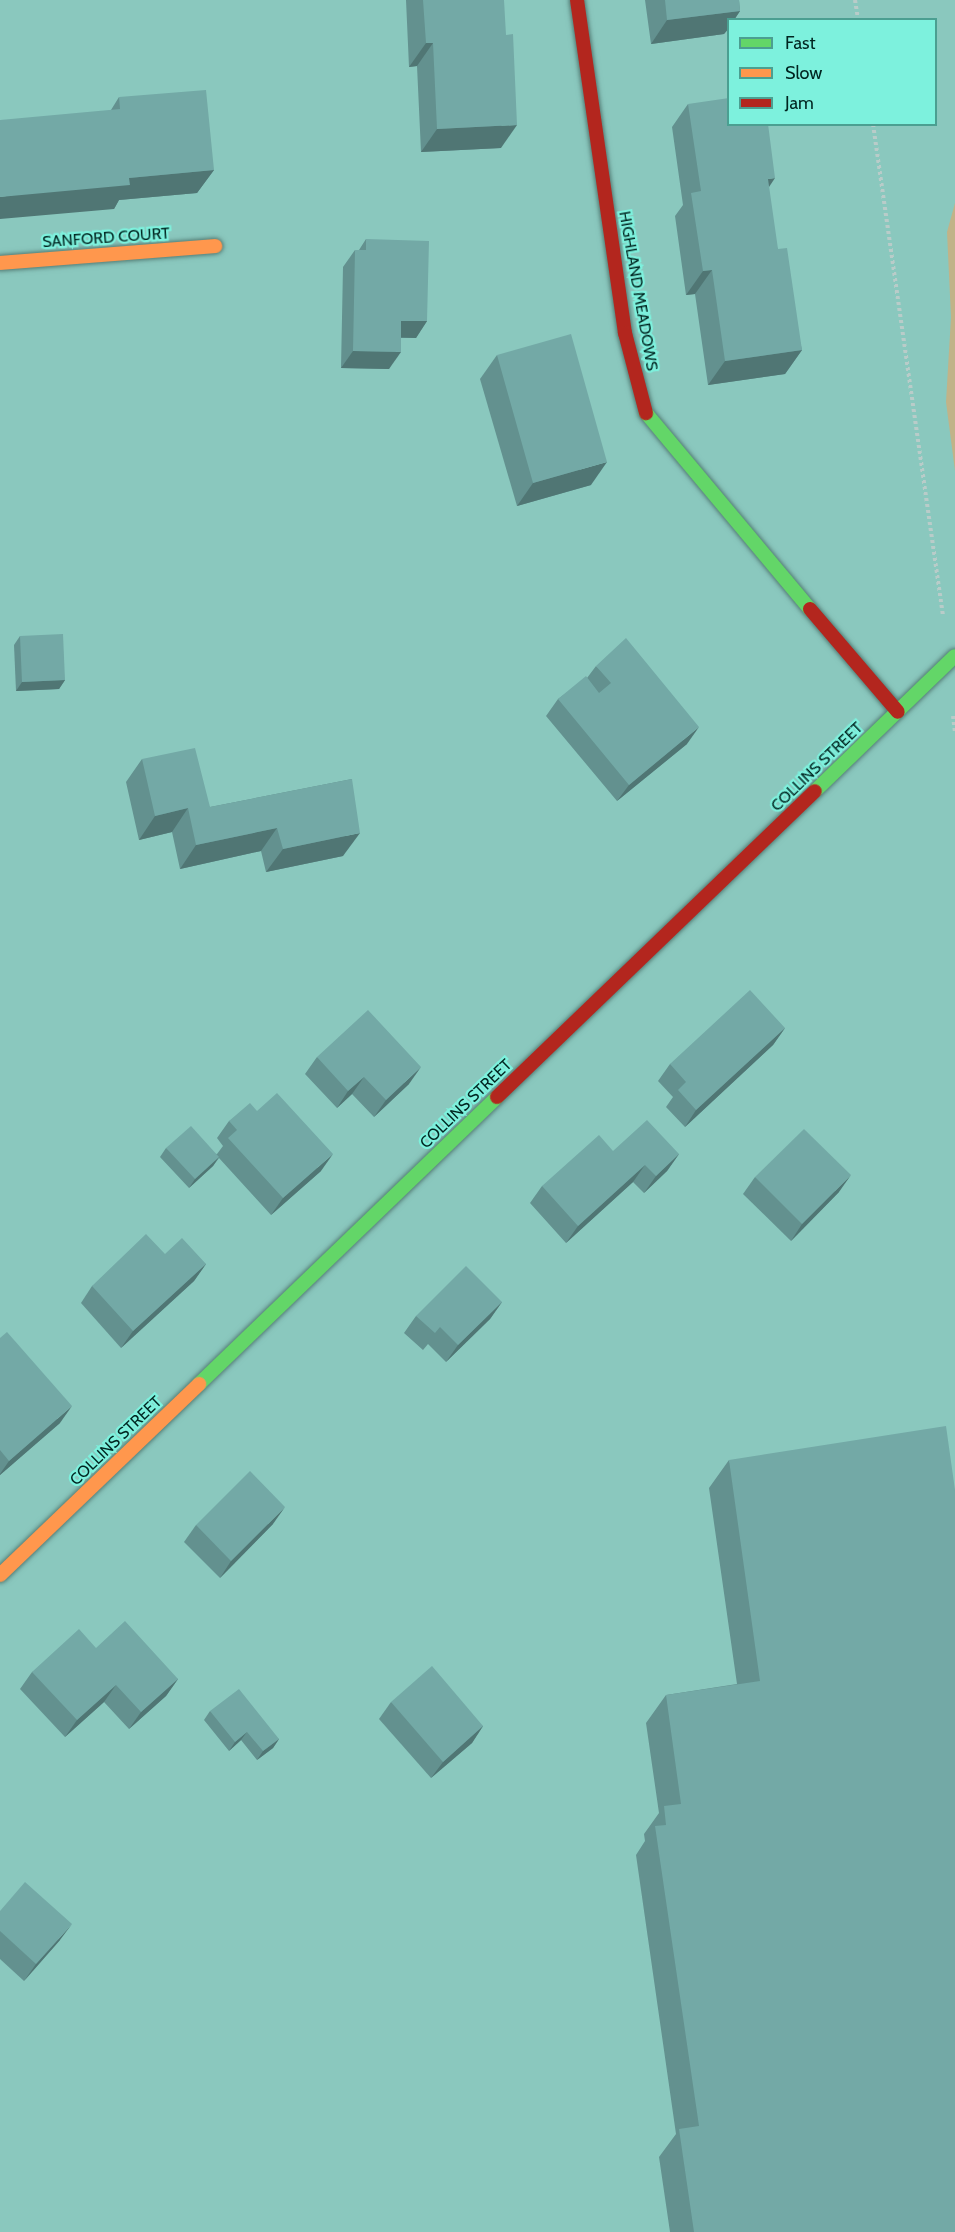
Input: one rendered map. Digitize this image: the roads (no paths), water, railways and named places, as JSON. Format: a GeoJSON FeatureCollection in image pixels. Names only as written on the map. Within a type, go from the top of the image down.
{"type":"FeatureCollection","features":[{"type":"Feature","properties":{"kind":"main road","name":"HIGHLAND MEADOWS"},"geometry":{"type":"LineString","coordinates":[[577,0],[626,333],[646,418],[897,712]]}},
{"type":"Feature","properties":{"kind":"main road","name":"SANFORD COURT"},"geometry":{"type":"LineString","coordinates":[[0,263],[215,246]]}},
{"type":"Feature","properties":{"kind":"main road","name":"COLLINS STREET"},"geometry":{"type":"LineString","coordinates":[[0,1575],[952,659]]}}]}
